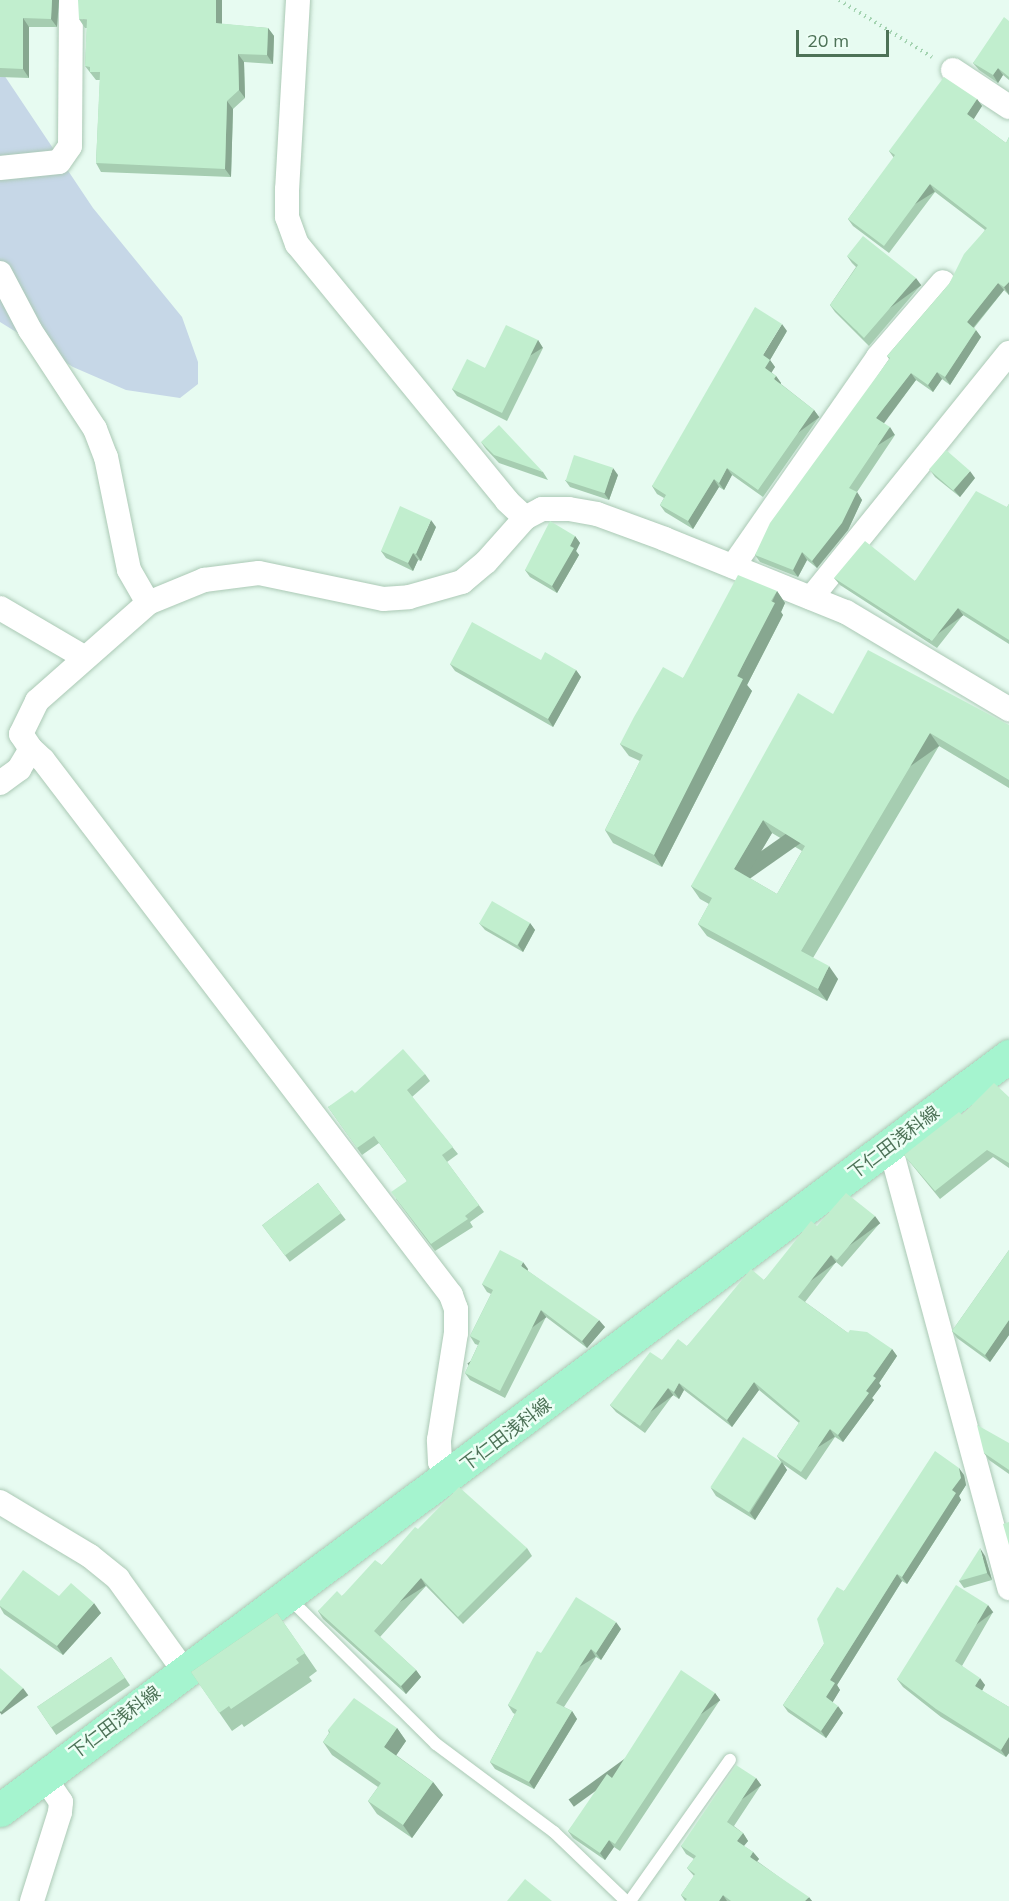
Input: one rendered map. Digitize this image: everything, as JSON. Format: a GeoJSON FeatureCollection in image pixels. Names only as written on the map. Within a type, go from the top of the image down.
{"type":"FeatureCollection","features":[{"type":"Feature","properties":{"kind":"main road","name":"下仁田浅科線"},"geometry":{"type":"LineString","coordinates":[[0,1810],[184,1671],[448,1479],[1009,1056]]}},
{"type":"Feature","properties":{"kind":"street"},"geometry":{"type":"LineString","coordinates":[[0,168],[59,162],[70,146],[71,0]]}},
{"type":"Feature","properties":{"kind":"street"},"geometry":{"type":"LineString","coordinates":[[298,0],[287,189],[287,217],[297,244],[507,501],[525,518]]}},
{"type":"Feature","properties":{"kind":"street"},"geometry":{"type":"LineString","coordinates":[[953,70],[1009,107]]}},
{"type":"Feature","properties":{"kind":"street"},"geometry":{"type":"LineString","coordinates":[[0,273],[30,330],[95,429],[106,457],[129,570],[148,603]]}},
{"type":"Feature","properties":{"kind":"street"},"geometry":{"type":"LineString","coordinates":[[733,566],[878,357],[943,282]]}},
{"type":"Feature","properties":{"kind":"street"},"geometry":{"type":"LineString","coordinates":[[812,598],[1009,353]]}},
{"type":"Feature","properties":{"kind":"street"},"geometry":{"type":"LineString","coordinates":[[448,1479],[440,1461],[439,1440],[456,1333],[456,1309],[451,1294],[58,778],[31,749],[21,734],[25,718],[37,702],[84,657],[148,603],[204,580],[231,574],[259,573],[383,599],[435,591],[462,582],[486,562],[525,518],[542,509],[597,514],[846,612],[1008,707]]}},
{"type":"Feature","properties":{"kind":"street"},"geometry":{"type":"LineString","coordinates":[[0,608],[84,657]]}},
{"type":"Feature","properties":{"kind":"street"},"geometry":{"type":"LineString","coordinates":[[0,783],[19,770],[31,749]]}},
{"type":"Feature","properties":{"kind":"street"},"geometry":{"type":"LineString","coordinates":[[890,1146],[1009,1588]]}},
{"type":"Feature","properties":{"kind":"street"},"geometry":{"type":"LineString","coordinates":[[0,1502],[90,1556],[118,1579],[184,1671]]}},
{"type":"Feature","properties":{"kind":"street"},"geometry":{"type":"LineString","coordinates":[[32,1901],[60,1812],[61,1802],[44,1777]]}},
{"type":"Feature","properties":{"kind":"lane"},"geometry":{"type":"LineString","coordinates":[[287,1596],[436,1743],[554,1832],[628,1901],[730,1760]]}},
{"type":"Feature","properties":{"kind":"path"},"geometry":{"type":"LineString","coordinates":[[839,0],[953,70]]}},
{"type":"Feature","properties":{"kind":"shaded area"},"geometry":{"type":"Polygon","coordinates":[[[0,69],[93,208],[182,317],[198,362],[198,384],[180,398],[126,390],[73,367],[0,322],[0,69]]]}},
{"type":"Feature","properties":{"kind":"building"},"geometry":{"type":"Polygon","coordinates":[[[0,0],[52,0],[51,19],[23,18],[23,69],[0,68],[0,0]]]}},
{"type":"Feature","properties":{"kind":"building"},"geometry":{"type":"Polygon","coordinates":[[[78,0],[216,0],[216,23],[268,28],[267,55],[238,54],[239,90],[227,101],[225,169],[96,163],[100,72],[90,72],[90,67],[85,66],[87,19],[79,19],[78,0]]]}},
{"type":"Feature","properties":{"kind":"building"},"geometry":{"type":"Polygon","coordinates":[[[1004,17],[1009,21],[1009,77],[998,68],[993,75],[973,63],[1004,17]]]}},
{"type":"Feature","properties":{"kind":"building"},"geometry":{"type":"Polygon","coordinates":[[[944,77],[977,99],[967,114],[1006,143],[1009,137],[1009,282],[1004,287],[998,283],[967,322],[976,330],[945,377],[937,372],[928,385],[911,373],[876,418],[890,427],[849,488],[857,492],[842,523],[812,561],[802,552],[793,570],[755,555],[770,523],[890,358],[887,356],[949,284],[964,254],[987,228],[930,184],[884,246],[848,219],[895,155],[889,151],[944,77]]]}},
{"type":"Feature","properties":{"kind":"building"},"geometry":{"type":"Polygon","coordinates":[[[863,236],[916,278],[864,338],[830,305],[858,265],[847,256],[863,236]]]}},
{"type":"Feature","properties":{"kind":"building"},"geometry":{"type":"Polygon","coordinates":[[[755,307],[782,324],[763,355],[770,360],[765,368],[776,376],[774,379],[814,410],[758,490],[727,468],[719,483],[714,479],[688,521],[660,505],[666,495],[652,486],[755,307]]]}},
{"type":"Feature","properties":{"kind":"building"},"geometry":{"type":"Polygon","coordinates":[[[506,325],[538,340],[502,413],[452,389],[467,359],[485,368],[506,325]]]}},
{"type":"Feature","properties":{"kind":"building"},"geometry":{"type":"Polygon","coordinates":[[[499,425],[543,472],[494,455],[481,442],[499,425]]]}},
{"type":"Feature","properties":{"kind":"building"},"geometry":{"type":"Polygon","coordinates":[[[946,450],[970,471],[953,491],[929,470],[946,450]]]}},
{"type":"Feature","properties":{"kind":"building"},"geometry":{"type":"Polygon","coordinates":[[[574,455],[613,468],[605,493],[566,481],[574,455]]]}},
{"type":"Feature","properties":{"kind":"building"},"geometry":{"type":"Polygon","coordinates":[[[976,491],[1007,507],[1009,504],[1009,640],[958,608],[932,641],[834,578],[865,541],[915,581],[976,491]]]}},
{"type":"Feature","properties":{"kind":"building"},"geometry":{"type":"Polygon","coordinates":[[[400,506],[431,520],[416,554],[413,553],[408,563],[381,551],[400,506]]]}},
{"type":"Feature","properties":{"kind":"building"},"geometry":{"type":"Polygon","coordinates":[[[550,521],[575,536],[570,546],[574,548],[552,586],[525,570],[550,521]]]}},
{"type":"Feature","properties":{"kind":"building"},"geometry":{"type":"Polygon","coordinates":[[[738,575],[777,591],[771,601],[775,603],[737,676],[743,679],[654,855],[605,830],[643,755],[620,744],[663,667],[683,678],[738,575]]]}},
{"type":"Feature","properties":{"kind":"building"},"geometry":{"type":"Polygon","coordinates":[[[472,622],[541,660],[545,652],[576,670],[548,719],[450,664],[472,622]]]}},
{"type":"Feature","properties":{"kind":"building"},"geometry":{"type":"Polygon","coordinates":[[[868,650],[1009,725],[1009,780],[930,733],[801,951],[829,966],[818,989],[698,924],[712,898],[691,886],[798,693],[833,714],[868,650]],[[763,820],[734,869],[777,894],[805,846],[763,820]]]}},
{"type":"Feature","properties":{"kind":"building"},"geometry":{"type":"Polygon","coordinates":[[[492,901],[530,923],[517,946],[479,924],[492,901]]]}},
{"type":"Feature","properties":{"kind":"building"},"geometry":{"type":"Polygon","coordinates":[[[403,1049],[425,1074],[407,1090],[453,1147],[442,1155],[479,1205],[465,1216],[468,1219],[431,1244],[391,1192],[407,1181],[374,1136],[357,1148],[328,1107],[352,1090],[355,1093],[403,1049]]]}},
{"type":"Feature","properties":{"kind":"building"},"geometry":{"type":"Polygon","coordinates":[[[994,1083],[1009,1097],[1009,1163],[987,1150],[935,1191],[904,1155],[959,1112],[962,1115],[994,1083]]]}},
{"type":"Feature","properties":{"kind":"building"},"geometry":{"type":"Polygon","coordinates":[[[318,1183],[341,1213],[285,1255],[262,1225],[318,1183]]]}},
{"type":"Feature","properties":{"kind":"building"},"geometry":{"type":"Polygon","coordinates":[[[846,1193],[875,1216],[837,1260],[831,1255],[798,1297],[848,1333],[850,1330],[867,1332],[892,1349],[873,1376],[876,1378],[866,1391],[869,1393],[838,1435],[830,1429],[801,1472],[777,1456],[800,1421],[754,1382],[727,1420],[679,1383],[674,1392],[668,1388],[640,1426],[610,1405],[650,1352],[662,1360],[678,1339],[687,1346],[751,1269],[764,1280],[811,1221],[817,1226],[846,1193]]]}},
{"type":"Feature","properties":{"kind":"building"},"geometry":{"type":"Polygon","coordinates":[[[500,1250],[523,1262],[521,1266],[599,1320],[582,1341],[541,1310],[500,1391],[465,1373],[480,1341],[470,1336],[493,1290],[482,1284],[500,1250]]]}},
{"type":"Feature","properties":{"kind":"building"},"geometry":{"type":"Polygon","coordinates":[[[1009,1250],[1009,1320],[985,1355],[952,1331],[1009,1250]]]}},
{"type":"Feature","properties":{"kind":"building"},"geometry":{"type":"Polygon","coordinates":[[[977,1425],[1009,1443],[1009,1470],[984,1453],[977,1425]]]}},
{"type":"Feature","properties":{"kind":"building"},"geometry":{"type":"Polygon","coordinates":[[[743,1437],[782,1462],[749,1512],[710,1487],[743,1437]]]}},
{"type":"Feature","properties":{"kind":"building"},"geometry":{"type":"Polygon","coordinates":[[[935,1451],[959,1468],[961,1478],[952,1490],[956,1493],[902,1577],[897,1574],[830,1680],[835,1683],[826,1697],[838,1706],[821,1731],[783,1705],[824,1644],[817,1619],[837,1587],[844,1591],[935,1451]]]}},
{"type":"Feature","properties":{"kind":"building"},"geometry":{"type":"Polygon","coordinates":[[[459,1487],[527,1548],[458,1617],[421,1578],[374,1631],[416,1670],[401,1686],[318,1611],[337,1591],[342,1596],[375,1560],[382,1565],[415,1527],[418,1529],[459,1487]]]}},
{"type":"Feature","properties":{"kind":"building"},"geometry":{"type":"Polygon","coordinates":[[[1009,1522],[1009,1545],[1003,1524],[1009,1522]]]}},
{"type":"Feature","properties":{"kind":"building"},"geometry":{"type":"Polygon","coordinates":[[[980,1548],[987,1573],[959,1581],[980,1548]]]}},
{"type":"Feature","properties":{"kind":"building"},"geometry":{"type":"Polygon","coordinates":[[[23,1570],[59,1596],[71,1583],[94,1603],[57,1646],[0,1606],[0,1601],[23,1570]]]}},
{"type":"Feature","properties":{"kind":"building"},"geometry":{"type":"Polygon","coordinates":[[[956,1585],[988,1605],[955,1661],[980,1678],[975,1686],[1009,1707],[1009,1737],[1001,1750],[936,1709],[897,1679],[956,1585]]]}},
{"type":"Feature","properties":{"kind":"building"},"geometry":{"type":"Polygon","coordinates":[[[576,1597],[616,1622],[596,1653],[591,1649],[556,1703],[572,1711],[529,1782],[490,1762],[517,1710],[508,1705],[537,1651],[541,1653],[576,1597]]]}},
{"type":"Feature","properties":{"kind":"building"},"geometry":{"type":"Polygon","coordinates":[[[277,1613],[305,1653],[296,1659],[299,1663],[231,1709],[229,1706],[219,1713],[191,1672],[277,1613]]]}},
{"type":"Feature","properties":{"kind":"building"},"geometry":{"type":"Polygon","coordinates":[[[111,1657],[125,1678],[51,1727],[37,1707],[111,1657]]]}},
{"type":"Feature","properties":{"kind":"building"},"geometry":{"type":"Polygon","coordinates":[[[0,1668],[23,1688],[1,1712],[0,1711],[0,1668]]]}},
{"type":"Feature","properties":{"kind":"building"},"geometry":{"type":"Polygon","coordinates":[[[681,1670],[715,1693],[615,1844],[609,1840],[600,1853],[568,1831],[607,1774],[612,1778],[681,1670]]]}},
{"type":"Feature","properties":{"kind":"building"},"geometry":{"type":"Polygon","coordinates":[[[354,1698],[397,1728],[384,1747],[433,1782],[403,1825],[368,1801],[381,1783],[323,1742],[330,1732],[328,1730],[354,1698]]]}},
{"type":"Feature","properties":{"kind":"building"},"geometry":{"type":"Polygon","coordinates":[[[736,1765],[756,1778],[727,1822],[743,1833],[737,1841],[753,1852],[750,1857],[809,1897],[805,1901],[731,1901],[723,1895],[719,1901],[685,1901],[687,1899],[681,1895],[695,1874],[687,1868],[696,1856],[681,1846],[736,1765]]]}},
{"type":"Feature","properties":{"kind":"building"},"geometry":{"type":"Polygon","coordinates":[[[525,1879],[552,1901],[507,1901],[525,1879]]]}}]}
